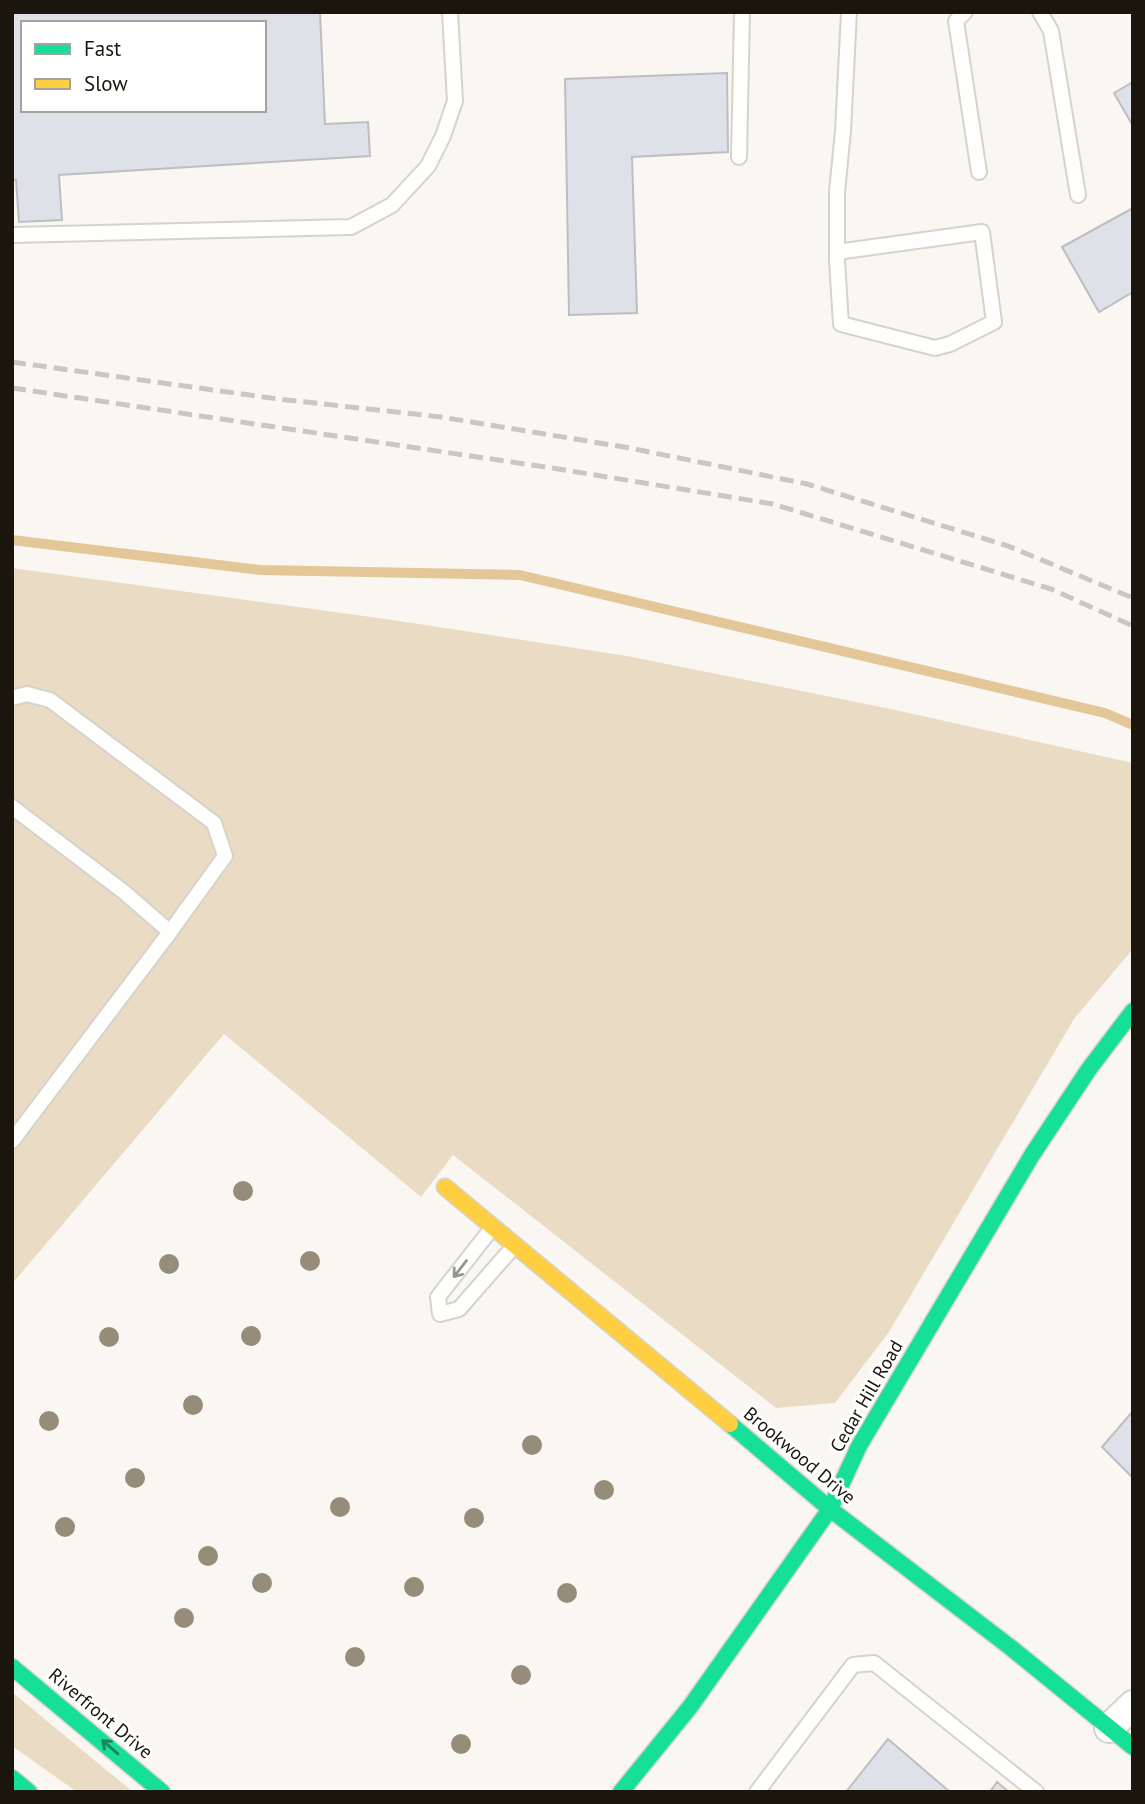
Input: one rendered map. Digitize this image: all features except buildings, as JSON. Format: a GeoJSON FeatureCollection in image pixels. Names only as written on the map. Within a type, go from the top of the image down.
{"type":"FeatureCollection","features":[{"type":"Feature","properties":{"kind":"street","name":"Cedar Hill Road"},"geometry":{"type":"LineString","coordinates":[[621,1792],[690,1707],[830,1509],[859,1446],[1032,1155],[1089,1069],[1133,1011]]}},
{"type":"Feature","properties":{"kind":"street","name":"Brookwood Drive"},"geometry":{"type":"LineString","coordinates":[[445,1187],[830,1509],[1010,1647],[1133,1747]]}},
{"type":"Feature","properties":{"kind":"street","name":"Riverfront Drive"},"geometry":{"type":"LineString","coordinates":[[12,1667],[162,1792]]}},
{"type":"Feature","properties":{"kind":"street"},"geometry":{"type":"LineString","coordinates":[[1109,1728],[1133,1705]]}},
{"type":"Feature","properties":{"kind":"street"},"geometry":{"type":"LineString","coordinates":[[12,1778],[29,1792]]}},
{"type":"Feature","properties":{"kind":"lane"},"geometry":{"type":"LineString","coordinates":[[12,235],[351,227],[392,205],[428,166],[443,136],[455,101],[450,12]]}},
{"type":"Feature","properties":{"kind":"lane"},"geometry":{"type":"LineString","coordinates":[[739,157],[742,12]]}},
{"type":"Feature","properties":{"kind":"lane"},"geometry":{"type":"LineString","coordinates":[[837,252],[982,232],[995,322],[950,344],[935,348],[841,324],[837,252],[837,192],[849,12]]}},
{"type":"Feature","properties":{"kind":"lane"},"geometry":{"type":"LineString","coordinates":[[965,12],[957,20],[979,172]]}},
{"type":"Feature","properties":{"kind":"lane"},"geometry":{"type":"LineString","coordinates":[[1040,12],[1051,30],[1078,195]]}},
{"type":"Feature","properties":{"kind":"lane"},"geometry":{"type":"LineString","coordinates":[[12,698],[27,694],[50,699],[214,823],[225,856],[12,1141]]}},
{"type":"Feature","properties":{"kind":"lane"},"geometry":{"type":"LineString","coordinates":[[12,807],[124,892],[170,932]]}},
{"type":"Feature","properties":{"kind":"lane"},"geometry":{"type":"LineString","coordinates":[[493,1227],[438,1297],[440,1314],[459,1309],[515,1245]]}},
{"type":"Feature","properties":{"kind":"lane"},"geometry":{"type":"LineString","coordinates":[[757,1792],[853,1665],[874,1664],[1036,1792]]}},
{"type":"Feature","properties":{"kind":"shaded area"},"geometry":{"type":"Polygon","coordinates":[[[12,568],[386,619],[627,656],[891,709],[1133,763],[1133,949],[1074,1019],[889,1332],[835,1403],[776,1408],[453,1155],[421,1197],[224,1034],[12,1284],[12,568]]]}},
{"type":"Feature","properties":{"kind":"shaded area"},"geometry":{"type":"Polygon","coordinates":[[[12,1692],[133,1792],[77,1792],[12,1746],[12,1692]]]}},
{"type":"Feature","properties":{"kind":"waterway"},"geometry":{"type":"LineString","coordinates":[[12,540],[260,570],[520,575],[1105,713],[1133,725]]}},
{"type":"Feature","properties":{"kind":"railway"},"geometry":{"type":"LineString","coordinates":[[12,362],[278,399],[441,417],[630,448],[807,484],[1008,546],[1133,598]]}},
{"type":"Feature","properties":{"kind":"railway"},"geometry":{"type":"LineString","coordinates":[[12,388],[552,468],[773,504],[1051,589],[1133,626]]}},
{"type":"Feature","properties":{"kind":"traffic: fast"},"geometry":{"type":"LineString","coordinates":[[621,1792],[690,1707],[830,1509],[859,1446],[1032,1155],[1089,1069],[1133,1011]]}},
{"type":"Feature","properties":{"kind":"traffic: fast"},"geometry":{"type":"LineString","coordinates":[[730,1424],[830,1509],[1010,1647],[1133,1747]]}},
{"type":"Feature","properties":{"kind":"traffic: fast"},"geometry":{"type":"LineString","coordinates":[[12,1667],[162,1792]]}},
{"type":"Feature","properties":{"kind":"traffic: fast"},"geometry":{"type":"LineString","coordinates":[[12,1778],[29,1792]]}},
{"type":"Feature","properties":{"kind":"traffic: slow"},"geometry":{"type":"LineString","coordinates":[[445,1187],[730,1424]]}}]}
